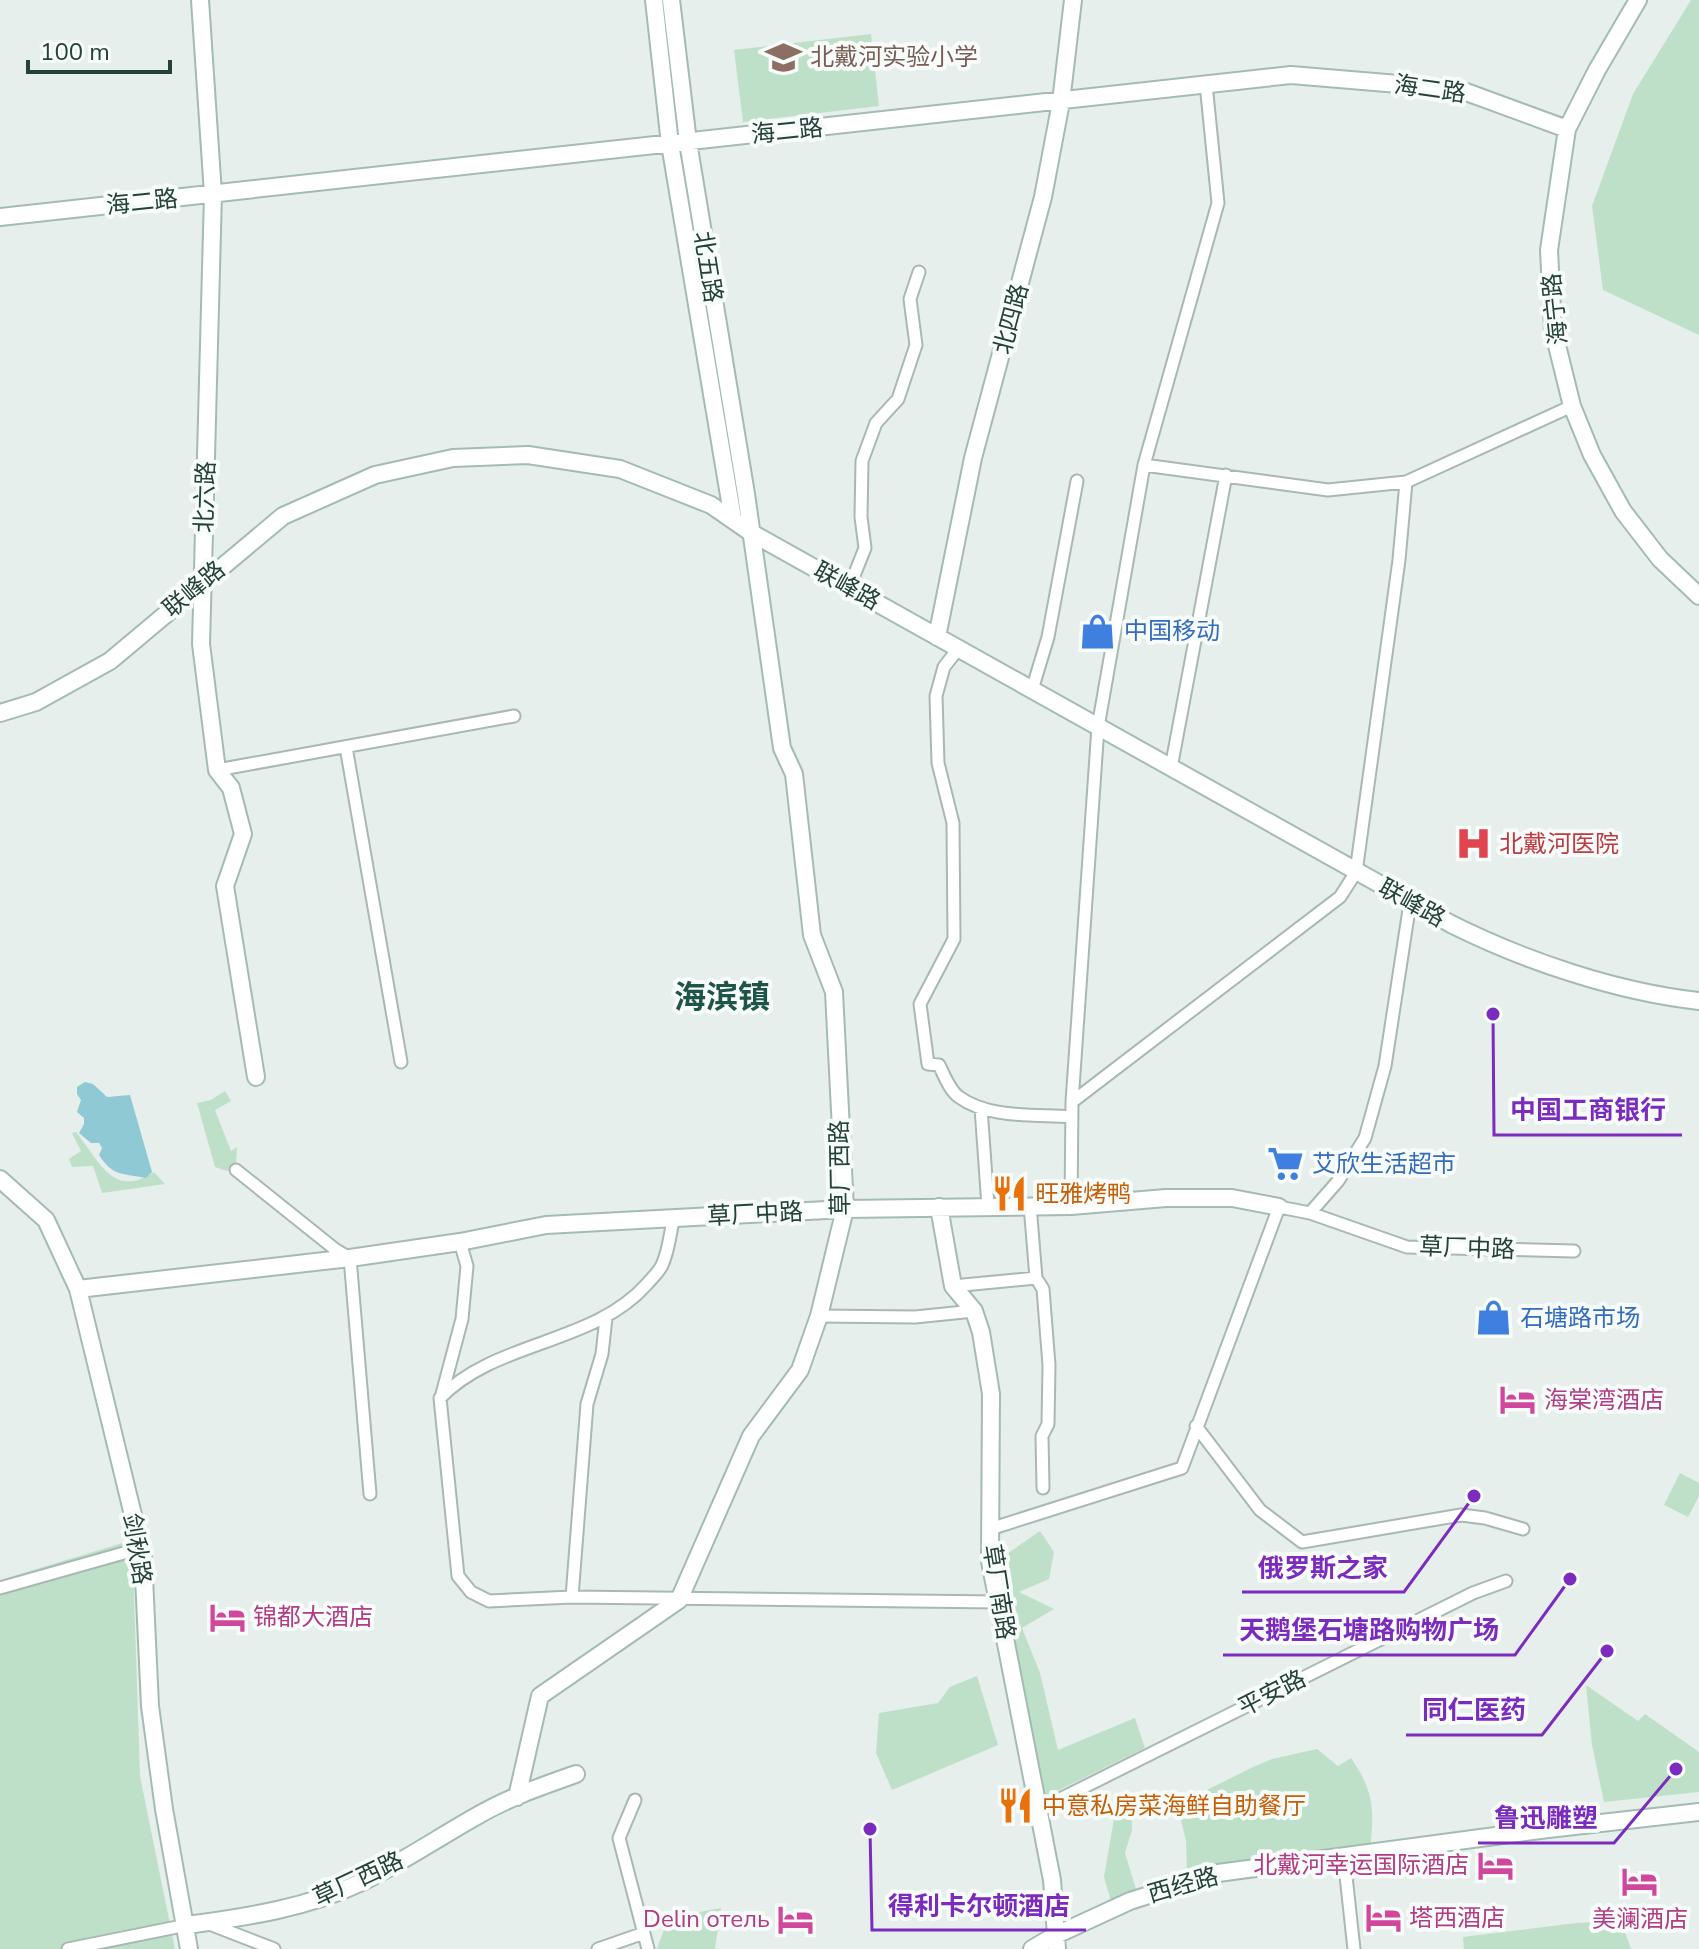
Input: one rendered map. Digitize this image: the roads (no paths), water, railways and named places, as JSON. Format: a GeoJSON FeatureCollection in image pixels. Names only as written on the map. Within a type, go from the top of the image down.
{"type":"FeatureCollection","features":[{"type":"Feature","properties":{"kind":"main road","name":"北六路"},"geometry":{"type":"LineString","coordinates":[[200,0],[213,194],[201,644],[217,770],[231,788],[243,834],[225,886],[256,1077]]}},
{"type":"Feature","properties":{"kind":"main road","name":"北五路"},"geometry":{"type":"LineString","coordinates":[[654,0],[670,144],[733,519]]}},
{"type":"Feature","properties":{"kind":"main road","name":"北五路"},"geometry":{"type":"LineString","coordinates":[[671,0],[688,142],[750,532]]}},
{"type":"Feature","properties":{"kind":"main road","name":"北四路"},"geometry":{"type":"LineString","coordinates":[[937,637],[973,458],[1043,197],[1061,102],[1073,0]]}},
{"type":"Feature","properties":{"kind":"main road","name":"海宁路"},"geometry":{"type":"LineString","coordinates":[[1638,0],[1567,129],[1549,250],[1553,329],[1572,406],[1592,455],[1623,511],[1660,559],[1699,596]]}},
{"type":"Feature","properties":{"kind":"main road","name":"海二路"},"geometry":{"type":"LineString","coordinates":[[0,217],[1291,75],[1458,89],[1567,129]]}},
{"type":"Feature","properties":{"kind":"main road","name":"联峰路"},"geometry":{"type":"LineString","coordinates":[[0,713],[36,702],[110,661],[283,516],[375,475],[453,458],[528,455],[620,469],[711,505],[750,532],[849,588],[1410,903],[1480,939],[1576,974],[1699,1001]]}},
{"type":"Feature","properties":{"kind":"main road","name":"草厂西路"},"geometry":{"type":"LineString","coordinates":[[679,1600],[751,1436],[800,1370],[819,1316],[845,1209],[834,992],[812,935],[794,774],[782,748],[750,532]]}},
{"type":"Feature","properties":{"kind":"main road","name":"剑秋路"},"geometry":{"type":"LineString","coordinates":[[0,1179],[46,1220],[78,1289],[140,1546],[150,1706],[164,1809],[189,1949]]}},
{"type":"Feature","properties":{"kind":"main road","name":"草厂中路"},"geometry":{"type":"LineString","coordinates":[[78,1289],[350,1258],[460,1242],[546,1225],[845,1209],[1071,1206],[1166,1198],[1232,1198],[1279,1207]]}},
{"type":"Feature","properties":{"kind":"main road","name":"草厂南路"},"geometry":{"type":"LineString","coordinates":[[939,1207],[953,1286],[974,1311],[981,1332],[991,1394],[990,1561],[1040,1809],[1052,1880],[1056,1942]]}},
{"type":"Feature","properties":{"kind":"main road"},"geometry":{"type":"LineString","coordinates":[[517,1797],[540,1696],[679,1600]]}},
{"type":"Feature","properties":{"kind":"main road","name":"草厂西路"},"geometry":{"type":"LineString","coordinates":[[187,1925],[263,1914],[311,1902],[363,1882],[478,1815],[576,1774]]}},
{"type":"Feature","properties":{"kind":"main road","name":"西经路"},"geometry":{"type":"LineString","coordinates":[[1032,1949],[1056,1942],[1130,1901],[1218,1873],[1699,1812]]}},
{"type":"Feature","properties":{"kind":"street"},"geometry":{"type":"LineString","coordinates":[[1071,1206],[1072,1102],[1098,727],[1144,465],[1218,203],[1206,84]]}},
{"type":"Feature","properties":{"kind":"street"},"geometry":{"type":"LineString","coordinates":[[849,588],[865,548],[861,517],[862,461],[876,423],[898,399],[916,345],[910,299],[919,272]]}},
{"type":"Feature","properties":{"kind":"street"},"geometry":{"type":"LineString","coordinates":[[1144,465],[1328,490],[1406,482],[1572,406]]}},
{"type":"Feature","properties":{"kind":"street"},"geometry":{"type":"LineString","coordinates":[[1171,768],[1226,475]]}},
{"type":"Feature","properties":{"kind":"street"},"geometry":{"type":"LineString","coordinates":[[1032,690],[1048,637],[1077,481]]}},
{"type":"Feature","properties":{"kind":"street"},"geometry":{"type":"LineString","coordinates":[[1072,1102],[1340,897],[1356,872],[1399,560],[1406,482]]}},
{"type":"Feature","properties":{"kind":"street"},"geometry":{"type":"LineString","coordinates":[[958,649],[944,667],[936,696],[938,763],[953,823],[954,939],[920,1004],[928,1064],[939,1065],[956,1096],[981,1108],[1072,1117]]}},
{"type":"Feature","properties":{"kind":"street"},"geometry":{"type":"LineString","coordinates":[[217,770],[514,716]]}},
{"type":"Feature","properties":{"kind":"street"},"geometry":{"type":"LineString","coordinates":[[346,747],[401,1062]]}},
{"type":"Feature","properties":{"kind":"street"},"geometry":{"type":"LineString","coordinates":[[1310,1213],[1338,1181],[1365,1138],[1385,1066],[1410,903]]}},
{"type":"Feature","properties":{"kind":"street"},"geometry":{"type":"LineString","coordinates":[[981,1108],[988,1206]]}},
{"type":"Feature","properties":{"kind":"street"},"geometry":{"type":"LineString","coordinates":[[236,1170],[350,1258],[370,1494]]}},
{"type":"Feature","properties":{"kind":"street"},"geometry":{"type":"LineString","coordinates":[[1030,1205],[1036,1278],[1043,1289],[1049,1365],[1048,1424],[1042,1436],[1043,1488]]}},
{"type":"Feature","properties":{"kind":"street"},"geometry":{"type":"LineString","coordinates":[[990,1529],[1182,1468],[1279,1207]]}},
{"type":"Feature","properties":{"kind":"street","name":"草厂中路"},"geometry":{"type":"LineString","coordinates":[[1279,1207],[1310,1213],[1407,1247],[1574,1251]]}},
{"type":"Feature","properties":{"kind":"street"},"geometry":{"type":"LineString","coordinates":[[440,1398],[456,1381],[537,1343],[606,1318],[639,1293],[662,1266],[674,1217]]}},
{"type":"Feature","properties":{"kind":"street"},"geometry":{"type":"LineString","coordinates":[[460,1242],[467,1266],[462,1319],[440,1398],[458,1576],[471,1592],[489,1601],[572,1597],[998,1602]]}},
{"type":"Feature","properties":{"kind":"street"},"geometry":{"type":"LineString","coordinates":[[953,1286],[1036,1278]]}},
{"type":"Feature","properties":{"kind":"street"},"geometry":{"type":"LineString","coordinates":[[819,1316],[915,1317],[974,1311]]}},
{"type":"Feature","properties":{"kind":"street"},"geometry":{"type":"LineString","coordinates":[[572,1597],[587,1404],[602,1354],[606,1318]]}},
{"type":"Feature","properties":{"kind":"street"},"geometry":{"type":"LineString","coordinates":[[1196,1426],[1260,1510],[1302,1542],[1461,1515],[1523,1529]]}},
{"type":"Feature","properties":{"kind":"street"},"geometry":{"type":"LineString","coordinates":[[0,1588],[140,1546]]}},
{"type":"Feature","properties":{"kind":"street","name":"平安路"},"geometry":{"type":"LineString","coordinates":[[1040,1809],[1473,1593],[1506,1581]]}},
{"type":"Feature","properties":{"kind":"street"},"geometry":{"type":"LineString","coordinates":[[635,1800],[619,1838],[648,1949]]}},
{"type":"Feature","properties":{"kind":"street"},"geometry":{"type":"LineString","coordinates":[[1344,1858],[1354,1949]]}},
{"type":"Feature","properties":{"kind":"street"},"geometry":{"type":"LineString","coordinates":[[207,1923],[274,1949]]}},
{"type":"Feature","properties":{"kind":"street"},"geometry":{"type":"LineString","coordinates":[[70,1949],[187,1925]]}},
{"type":"Feature","properties":{"kind":"street"},"geometry":{"type":"LineString","coordinates":[[598,1949],[644,1933]]}},
{"type":"Feature","properties":{"kind":"water"},"geometry":{"type":"Polygon","coordinates":[[[85,1082],[93,1084],[107,1097],[130,1095],[152,1172],[146,1178],[114,1171],[99,1155],[102,1148],[99,1143],[91,1143],[79,1133],[84,1118],[77,1112],[81,1100],[77,1087],[85,1082]]]}},
{"type":"Feature","properties":{"kind":"place","name":"北戴河实验小学"},"geometry":{"type":"Point","coordinates":[784,57]}},
{"type":"Feature","properties":{"kind":"place","name":"中国移动"},"geometry":{"type":"Point","coordinates":[1098,631]}},
{"type":"Feature","properties":{"kind":"place","name":"北戴河医院"},"geometry":{"type":"Point","coordinates":[1473,844]}},
{"type":"Feature","properties":{"kind":"place","name":"中国工商银行"},"geometry":{"type":"Point","coordinates":[1493,1014]}},
{"type":"Feature","properties":{"kind":"place","name":"艾欣生活超市"},"geometry":{"type":"Point","coordinates":[1286,1164]}},
{"type":"Feature","properties":{"kind":"place","name":"旺雅烤鸭"},"geometry":{"type":"Point","coordinates":[1009,1194]}},
{"type":"Feature","properties":{"kind":"place","name":"石塘路市场"},"geometry":{"type":"Point","coordinates":[1494,1318]}},
{"type":"Feature","properties":{"kind":"place","name":"海棠湾酒店"},"geometry":{"type":"Point","coordinates":[1518,1400]}},
{"type":"Feature","properties":{"kind":"place","name":"俄罗斯之家"},"geometry":{"type":"Point","coordinates":[1474,1496]}},
{"type":"Feature","properties":{"kind":"place","name":"天鹅堡石塘路购物广场"},"geometry":{"type":"Point","coordinates":[1570,1579]}},
{"type":"Feature","properties":{"kind":"place","name":"锦都大酒店"},"geometry":{"type":"Point","coordinates":[227,1617]}},
{"type":"Feature","properties":{"kind":"place","name":"同仁医药"},"geometry":{"type":"Point","coordinates":[1607,1651]}},
{"type":"Feature","properties":{"kind":"place","name":"鲁迅雕塑"},"geometry":{"type":"Point","coordinates":[1676,1769]}},
{"type":"Feature","properties":{"kind":"place","name":"中意私房菜海鲜自助餐厅"},"geometry":{"type":"Point","coordinates":[1016,1806]}},
{"type":"Feature","properties":{"kind":"place","name":"得利卡尔顿酒店"},"geometry":{"type":"Point","coordinates":[870,1829]}},
{"type":"Feature","properties":{"kind":"place","name":"北戴河幸运国际酒店"},"geometry":{"type":"Point","coordinates":[1495,1865]}},
{"type":"Feature","properties":{"kind":"place","name":"美澜酒店"},"geometry":{"type":"Point","coordinates":[1640,1882]}},
{"type":"Feature","properties":{"kind":"place","name":"塔西酒店"},"geometry":{"type":"Point","coordinates":[1383,1918]}},
{"type":"Feature","properties":{"kind":"place","name":"Delin отель"},"geometry":{"type":"Point","coordinates":[796,1919]}},
{"type":"Feature","properties":{"kind":"district","name":"海滨镇"},"geometry":{"type":"Point","coordinates":[722,997]}}]}
